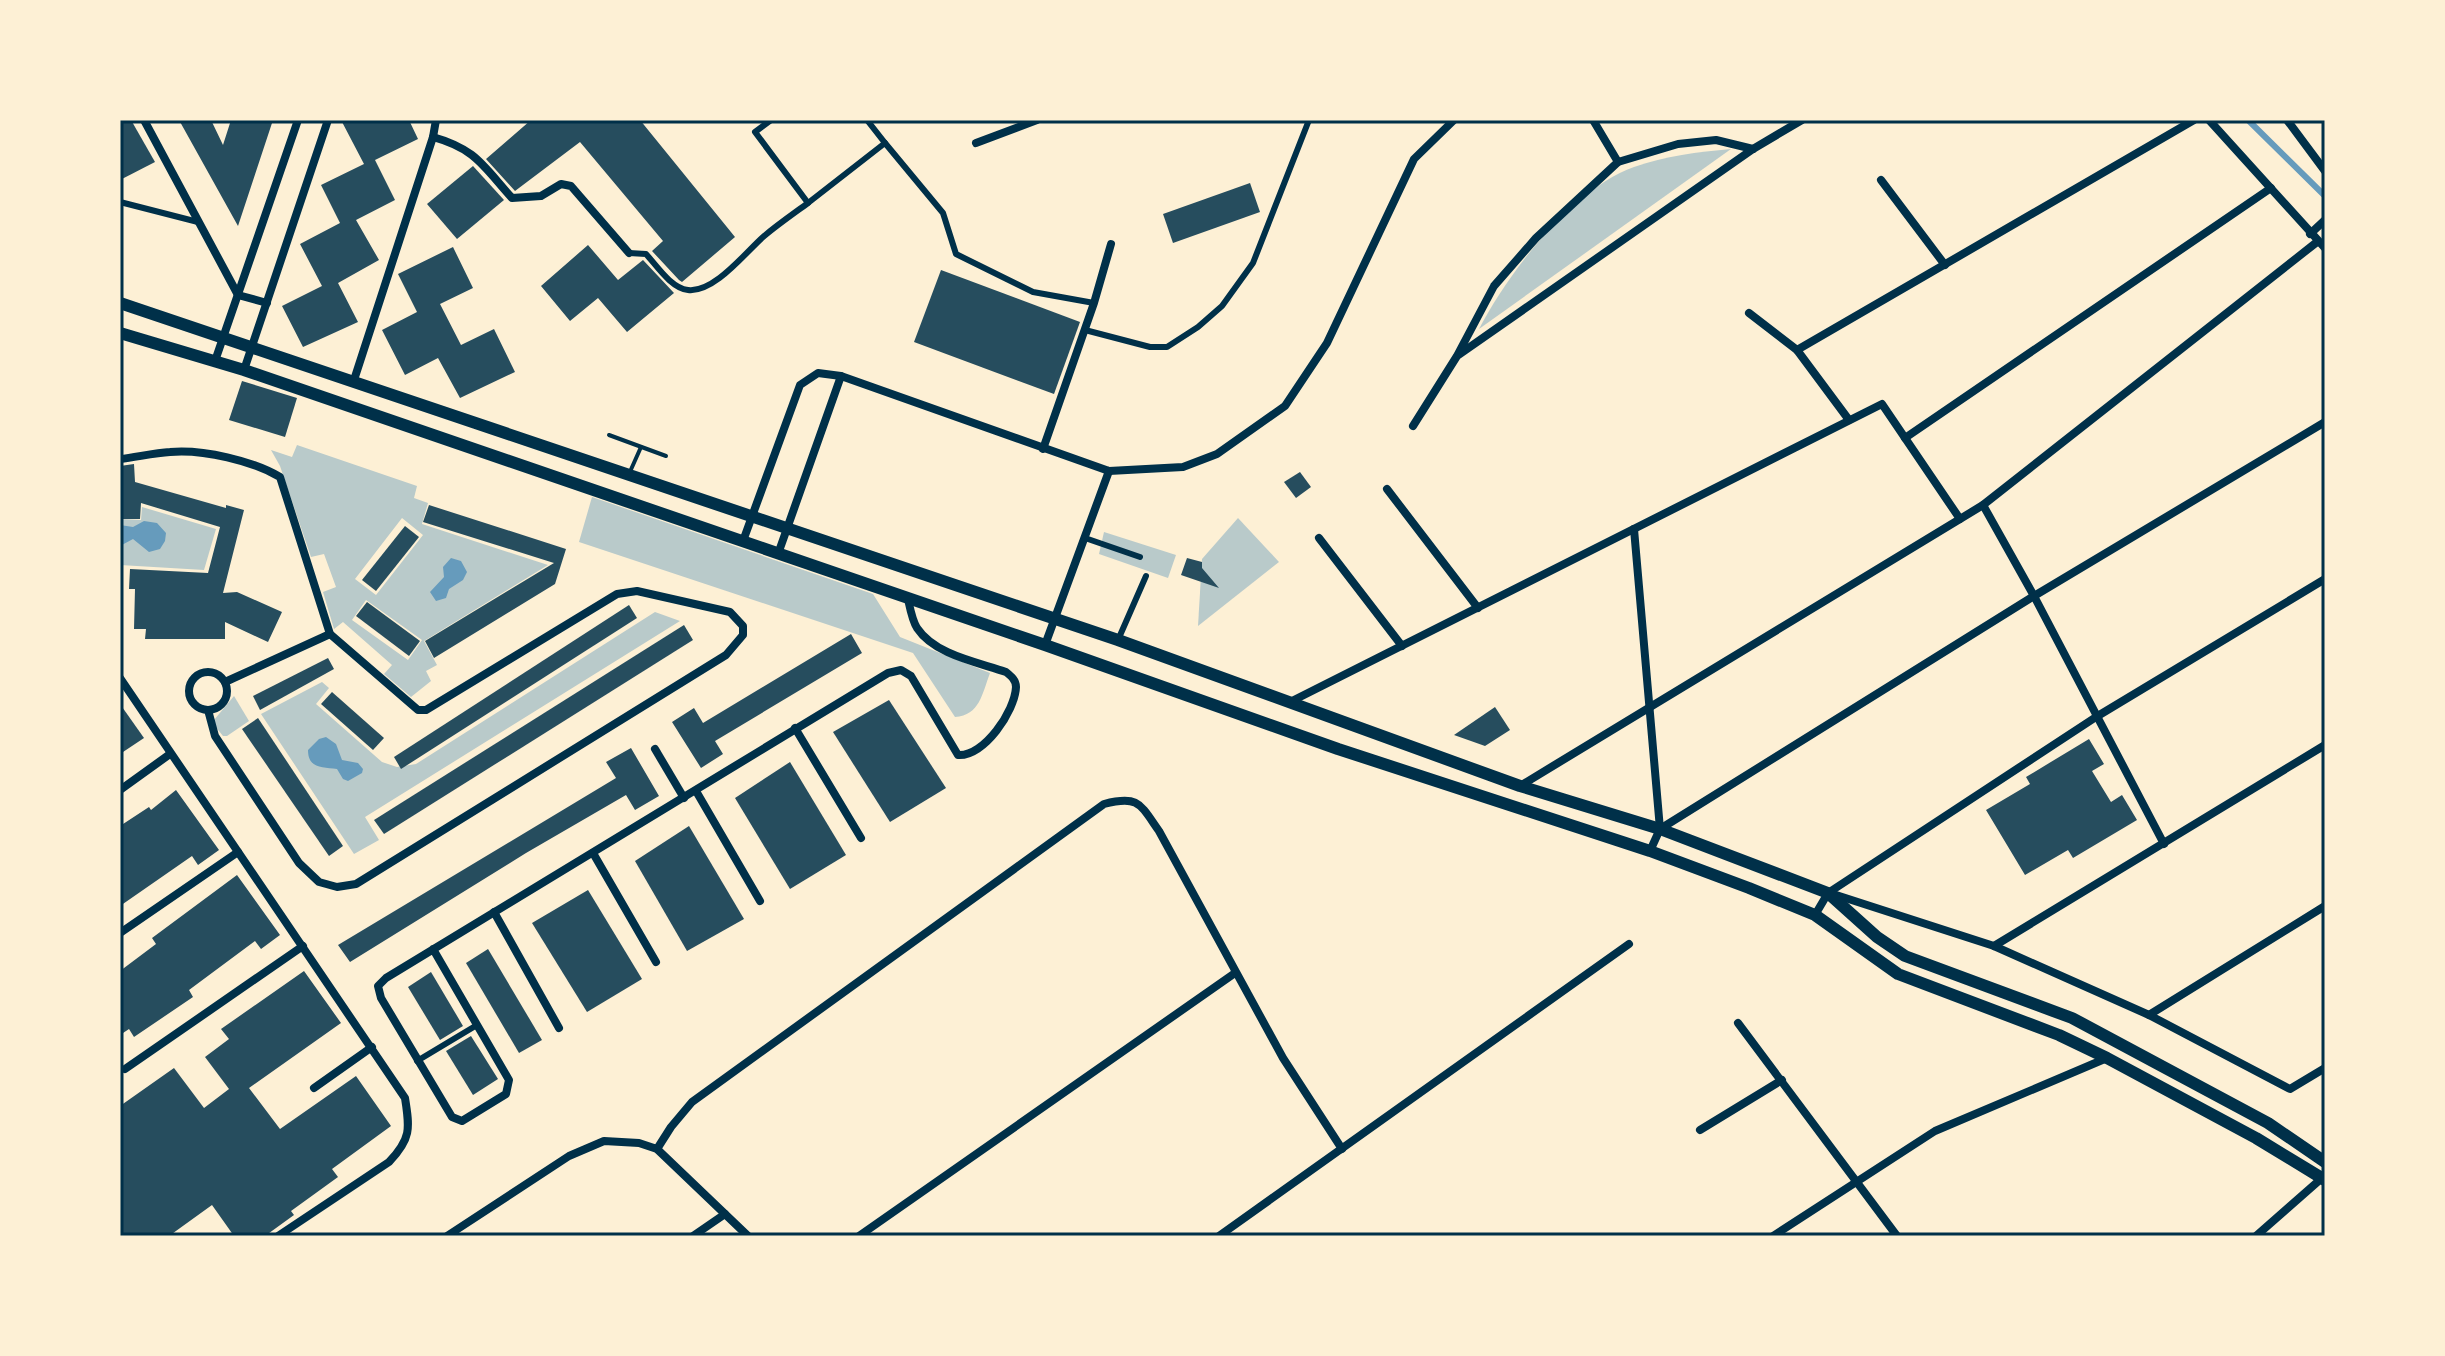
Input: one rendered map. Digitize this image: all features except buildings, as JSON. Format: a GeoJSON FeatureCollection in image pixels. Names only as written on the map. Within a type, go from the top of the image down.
{"type":"FeatureCollection","features":[{"type":"Feature","properties":{"kind":"main road"},"geometry":{"type":"LineString","coordinates":[[120,303],[1055,618],[1520,786],[1660,829],[1828,893],[1877,937],[1905,956],[2072,1018],[2268,1123],[2325,1162]]}},
{"type":"Feature","properties":{"kind":"main road"},"geometry":{"type":"LineString","coordinates":[[120,333],[244,370],[1338,749],[1650,851],[1815,915],[1898,974],[2059,1035],[2107,1058],[2256,1138],[2323,1179]]}},
{"type":"Feature","properties":{"kind":"street"},"geometry":{"type":"LineString","coordinates":[[144,120],[238,295],[267,303]]}},
{"type":"Feature","properties":{"kind":"street"},"geometry":{"type":"LineString","coordinates":[[215,361],[298,120]]}},
{"type":"Feature","properties":{"kind":"street"},"geometry":{"type":"LineString","coordinates":[[244,370],[328,120]]}},
{"type":"Feature","properties":{"kind":"street"},"geometry":{"type":"LineString","coordinates":[[354,380],[436,120]]}},
{"type":"Feature","properties":{"kind":"street"},"geometry":{"type":"LineString","coordinates":[[771,120],[755,132],[808,203]]}},
{"type":"Feature","properties":{"kind":"street"},"geometry":{"type":"LineString","coordinates":[[867,120],[943,213],[956,254],[1033,292],[1094,303]]}},
{"type":"Feature","properties":{"kind":"street"},"geometry":{"type":"LineString","coordinates":[[976,143],[1037,120]]}},
{"type":"Feature","properties":{"kind":"street"},"geometry":{"type":"LineString","coordinates":[[1085,330],[1150,347],[1167,347],[1198,327],[1222,306],[1253,263],[1309,120]]}},
{"type":"Feature","properties":{"kind":"street"},"geometry":{"type":"LineString","coordinates":[[743,541],[800,385],[818,373],[841,376],[1109,471],[1183,467],[1217,454],[1285,406],[1327,343],[1414,159],[1454,120]]}},
{"type":"Feature","properties":{"kind":"street"},"geometry":{"type":"LineString","coordinates":[[1593,120],[1618,162]]}},
{"type":"Feature","properties":{"kind":"street"},"geometry":{"type":"LineString","coordinates":[[1457,356],[1753,149],[1802,120]]}},
{"type":"Feature","properties":{"kind":"street"},"geometry":{"type":"LineString","coordinates":[[1797,350],[2194,120]]}},
{"type":"Feature","properties":{"kind":"street"},"geometry":{"type":"LineString","coordinates":[[1520,786],[1983,505],[2321,245],[2209,120]]}},
{"type":"Feature","properties":{"kind":"street"},"geometry":{"type":"LineString","coordinates":[[2287,120],[2325,171]]}},
{"type":"Feature","properties":{"kind":"street"},"geometry":{"type":"LineString","coordinates":[[433,137],[459,144],[474,155],[512,198],[528,199],[541,196],[561,184],[571,186],[629,253],[646,254],[675,285],[687,290],[701,289],[722,276],[763,236],[885,143]]}},
{"type":"Feature","properties":{"kind":"street"},"geometry":{"type":"LineString","coordinates":[[1413,426],[1457,356],[1494,286],[1536,238],[1618,162],[1678,144],[1716,140],[1753,149]]}},
{"type":"Feature","properties":{"kind":"street"},"geometry":{"type":"LineString","coordinates":[[1881,180],[1945,265]]}},
{"type":"Feature","properties":{"kind":"street"},"geometry":{"type":"LineString","coordinates":[[1905,438],[2271,188]]}},
{"type":"Feature","properties":{"kind":"street"},"geometry":{"type":"LineString","coordinates":[[120,202],[198,222]]}},
{"type":"Feature","properties":{"kind":"street"},"geometry":{"type":"LineString","coordinates":[[2310,234],[2323,222]]}},
{"type":"Feature","properties":{"kind":"street"},"geometry":{"type":"LineString","coordinates":[[1043,449],[1094,303],[1111,244]]}},
{"type":"Feature","properties":{"kind":"street"},"geometry":{"type":"LineString","coordinates":[[1749,313],[1797,350],[1849,420]]}},
{"type":"Feature","properties":{"kind":"street"},"geometry":{"type":"LineString","coordinates":[[778,554],[841,376]]}},
{"type":"Feature","properties":{"kind":"street"},"geometry":{"type":"LineString","coordinates":[[1290,702],[1882,404],[1960,519]]}},
{"type":"Feature","properties":{"kind":"street"},"geometry":{"type":"LineString","coordinates":[[1660,829],[2034,596],[2325,422]]}},
{"type":"Feature","properties":{"kind":"street"},"geometry":{"type":"LineString","coordinates":[[120,459],[190,452],[261,465],[280,477],[330,634],[410,706],[426,710],[626,591],[730,612],[743,626],[743,635],[726,655],[356,884],[337,887],[319,882],[299,863],[215,736],[208,710]]}},
{"type":"Feature","properties":{"kind":"street"},"geometry":{"type":"LineString","coordinates":[[1045,645],[1109,471]]}},
{"type":"Feature","properties":{"kind":"street"},"geometry":{"type":"LineString","coordinates":[[1387,489],[1478,608]]}},
{"type":"Feature","properties":{"kind":"street"},"geometry":{"type":"LineString","coordinates":[[1983,505],[2164,844]]}},
{"type":"Feature","properties":{"kind":"street"},"geometry":{"type":"LineString","coordinates":[[1634,529],[1660,829],[1650,851]]}},
{"type":"Feature","properties":{"kind":"street"},"geometry":{"type":"LineString","coordinates":[[1085,538],[1140,557]]}},
{"type":"Feature","properties":{"kind":"street"},"geometry":{"type":"LineString","coordinates":[[1319,538],[1402,646]]}},
{"type":"Feature","properties":{"kind":"street"},"geometry":{"type":"LineString","coordinates":[[1118,640],[1146,576]]}},
{"type":"Feature","properties":{"kind":"street"},"geometry":{"type":"LineString","coordinates":[[1815,915],[1828,893],[2096,717],[2325,579]]}},
{"type":"Feature","properties":{"kind":"street"},"geometry":{"type":"LineString","coordinates":[[433,949],[509,1080],[506,1094],[469,1119],[459,1121],[452,1117],[381,998],[378,986],[386,978],[433,949],[494,912],[696,791],[795,728],[897,670],[911,676],[958,755],[974,753],[998,729],[1013,698],[1014,679],[1006,672],[942,650],[927,640],[915,626],[908,599]]}},
{"type":"Feature","properties":{"kind":"street"},"geometry":{"type":"LineString","coordinates":[[225,682],[330,634]]}},
{"type":"Feature","properties":{"kind":"street"},"geometry":{"type":"LineString","coordinates":[[211,672],[225,682],[227,688],[225,701],[208,710],[192,702],[189,690],[194,679],[211,672]]}},
{"type":"Feature","properties":{"kind":"street"},"geometry":{"type":"LineString","coordinates":[[120,678],[405,1098],[410,1127],[403,1147],[389,1162],[278,1236]]}},
{"type":"Feature","properties":{"kind":"street"},"geometry":{"type":"LineString","coordinates":[[795,728],[861,838]]}},
{"type":"Feature","properties":{"kind":"street"},"geometry":{"type":"LineString","coordinates":[[1994,946],[2325,745]]}},
{"type":"Feature","properties":{"kind":"street"},"geometry":{"type":"LineString","coordinates":[[655,749],[684,798]]}},
{"type":"Feature","properties":{"kind":"street"},"geometry":{"type":"LineString","coordinates":[[120,790],[170,754]]}},
{"type":"Feature","properties":{"kind":"street"},"geometry":{"type":"LineString","coordinates":[[696,791],[760,901]]}},
{"type":"Feature","properties":{"kind":"street"},"geometry":{"type":"LineString","coordinates":[[657,1149],[692,1102],[1104,804],[1125,799],[1142,806],[1159,831],[1283,1058],[1342,1149]]}},
{"type":"Feature","properties":{"kind":"street"},"geometry":{"type":"LineString","coordinates":[[120,933],[238,852]]}},
{"type":"Feature","properties":{"kind":"street"},"geometry":{"type":"LineString","coordinates":[[593,853],[656,962]]}},
{"type":"Feature","properties":{"kind":"street"},"geometry":{"type":"LineString","coordinates":[[1828,893],[1994,946],[2149,1015],[2290,1089],[2325,1068]]}},
{"type":"Feature","properties":{"kind":"street"},"geometry":{"type":"LineString","coordinates":[[2149,1015],[2325,906]]}},
{"type":"Feature","properties":{"kind":"street"},"geometry":{"type":"LineString","coordinates":[[494,912],[559,1028]]}},
{"type":"Feature","properties":{"kind":"street"},"geometry":{"type":"LineString","coordinates":[[1219,1236],[1629,944]]}},
{"type":"Feature","properties":{"kind":"street"},"geometry":{"type":"LineString","coordinates":[[125,1069],[303,946]]}},
{"type":"Feature","properties":{"kind":"street"},"geometry":{"type":"LineString","coordinates":[[859,1236],[1235,973]]}},
{"type":"Feature","properties":{"kind":"street"},"geometry":{"type":"LineString","coordinates":[[1738,1023],[1897,1236]]}},
{"type":"Feature","properties":{"kind":"street"},"geometry":{"type":"LineString","coordinates":[[417,1061],[477,1025]]}},
{"type":"Feature","properties":{"kind":"street"},"geometry":{"type":"LineString","coordinates":[[314,1088],[372,1047]]}},
{"type":"Feature","properties":{"kind":"street"},"geometry":{"type":"LineString","coordinates":[[1773,1236],[1935,1131],[2107,1058]]}},
{"type":"Feature","properties":{"kind":"street"},"geometry":{"type":"LineString","coordinates":[[1700,1130],[1782,1080]]}},
{"type":"Feature","properties":{"kind":"street"},"geometry":{"type":"LineString","coordinates":[[447,1236],[569,1156],[604,1141],[639,1143],[657,1149],[748,1236]]}},
{"type":"Feature","properties":{"kind":"street"},"geometry":{"type":"LineString","coordinates":[[2256,1236],[2323,1179]]}},
{"type":"Feature","properties":{"kind":"street"},"geometry":{"type":"LineString","coordinates":[[693,1236],[725,1214]]}},
{"type":"Feature","properties":{"kind":"lane"},"geometry":{"type":"LineString","coordinates":[[609,435],[666,456]]}},
{"type":"Feature","properties":{"kind":"lane"},"geometry":{"type":"LineString","coordinates":[[629,475],[641,447]]}},
{"type":"Feature","properties":{"kind":"shaded area"},"geometry":{"type":"Polygon","coordinates":[[[1731,149],[1479,329],[1524,259],[1565,213],[1588,194],[1611,178],[1646,163],[1731,149]]]}},
{"type":"Feature","properties":{"kind":"shaded area"},"geometry":{"type":"Polygon","coordinates":[[[297,445],[417,486],[414,498],[428,503],[422,524],[548,565],[424,641],[437,665],[426,671],[431,681],[411,697],[384,674],[392,665],[343,622],[334,629],[323,592],[336,587],[324,554],[311,557],[280,466],[271,450],[292,457],[297,445]],[[402,518],[355,579],[376,595],[423,535],[402,518]],[[366,600],[352,620],[408,660],[422,640],[366,600]]]}},
{"type":"Feature","properties":{"kind":"shaded area"},"geometry":{"type":"Polygon","coordinates":[[[592,497],[873,594],[900,637],[990,673],[979,702],[970,712],[955,717],[913,653],[579,542],[592,497]]]}},
{"type":"Feature","properties":{"kind":"shaded area"},"geometry":{"type":"Polygon","coordinates":[[[142,507],[216,529],[204,570],[120,565],[120,519],[141,520],[142,507]]]}},
{"type":"Feature","properties":{"kind":"shaded area"},"geometry":{"type":"Polygon","coordinates":[[[1238,518],[1279,562],[1198,626],[1202,559],[1238,518]]]}},
{"type":"Feature","properties":{"kind":"shaded area"},"geometry":{"type":"Polygon","coordinates":[[[1104,532],[1176,555],[1168,578],[1099,554],[1104,532]]]}},
{"type":"Feature","properties":{"kind":"shaded area"},"geometry":{"type":"Polygon","coordinates":[[[655,612],[680,621],[365,817],[379,840],[354,854],[261,714],[322,682],[329,688],[316,704],[382,762],[397,767],[416,764],[655,612]]]}},
{"type":"Feature","properties":{"kind":"shaded area"},"geometry":{"type":"Polygon","coordinates":[[[234,696],[249,721],[223,736],[214,725],[214,720],[234,696]]]}},
{"type":"Feature","properties":{"kind":"water"},"geometry":{"type":"Polygon","coordinates":[[[144,521],[157,523],[166,533],[160,549],[149,552],[133,539],[120,546],[120,525],[133,527],[144,521]]]}},
{"type":"Feature","properties":{"kind":"water"},"geometry":{"type":"Polygon","coordinates":[[[451,558],[461,561],[467,572],[463,580],[449,589],[446,598],[436,601],[430,592],[444,577],[443,567],[451,558]]]}},
{"type":"Feature","properties":{"kind":"water"},"geometry":{"type":"Polygon","coordinates":[[[326,737],[336,744],[342,760],[358,763],[363,769],[362,773],[348,781],[337,769],[313,764],[308,750],[319,739],[326,737]]]}},
{"type":"Feature","properties":{"kind":"waterway"},"geometry":{"type":"LineString","coordinates":[[2248,120],[2325,196]]}}]}
